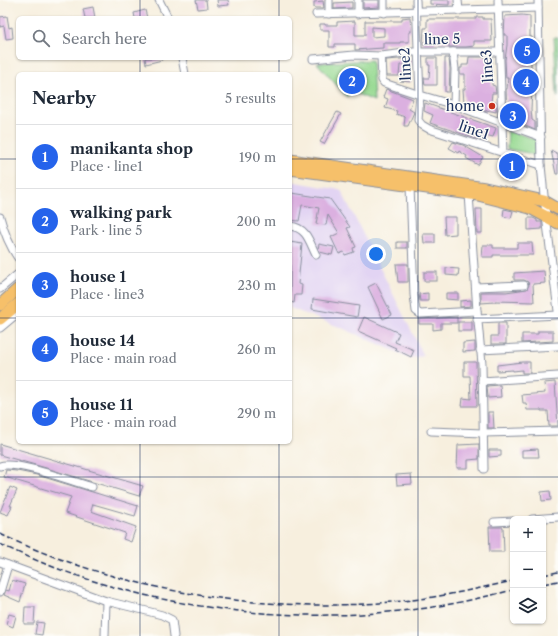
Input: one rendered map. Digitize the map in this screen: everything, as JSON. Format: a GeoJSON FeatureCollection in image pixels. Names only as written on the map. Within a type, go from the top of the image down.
{"type":"FeatureCollection","features":[{"type":"Feature","properties":{"kind":"highway"},"geometry":{"type":"LineString","coordinates":[[292,161],[337,172]]}},
{"type":"Feature","properties":{"kind":"highway"},"geometry":{"type":"LineString","coordinates":[[292,169],[337,172],[485,188],[544,201],[558,209]]}},
{"type":"Feature","properties":{"kind":"highway"},"geometry":{"type":"LineString","coordinates":[[366,176],[410,186],[470,194],[530,208],[558,222]]}},
{"type":"Feature","properties":{"kind":"highway"},"geometry":{"type":"LineString","coordinates":[[0,305],[16,291]]}},
{"type":"Feature","properties":{"kind":"highway"},"geometry":{"type":"LineString","coordinates":[[0,319],[16,306]]}},
{"type":"Feature","properties":{"kind":"street"},"geometry":{"type":"LineString","coordinates":[[159,0],[167,16]]}},
{"type":"Feature","properties":{"kind":"street"},"geometry":{"type":"LineString","coordinates":[[329,0],[329,14]]}},
{"type":"Feature","properties":{"kind":"street"},"geometry":{"type":"LineString","coordinates":[[358,0],[358,14]]}},
{"type":"Feature","properties":{"kind":"street"},"geometry":{"type":"LineString","coordinates":[[384,0],[384,13]]}},
{"type":"Feature","properties":{"kind":"street","name":"line2"},"geometry":{"type":"LineString","coordinates":[[416,0],[417,53],[420,95],[454,105],[541,137]]}},
{"type":"Feature","properties":{"kind":"street"},"geometry":{"type":"LineString","coordinates":[[458,0],[459,11]]}},
{"type":"Feature","properties":{"kind":"street","name":"line3"},"geometry":{"type":"LineString","coordinates":[[498,0],[503,154]]}},
{"type":"Feature","properties":{"kind":"street"},"geometry":{"type":"LineString","coordinates":[[538,0],[544,201],[558,311]]}},
{"type":"Feature","properties":{"kind":"street"},"geometry":{"type":"LineString","coordinates":[[316,14],[538,8]]}},
{"type":"Feature","properties":{"kind":"street"},"geometry":{"type":"LineString","coordinates":[[453,52],[455,69],[454,105]]}},
{"type":"Feature","properties":{"kind":"street","name":"line 5"},"geometry":{"type":"LineString","coordinates":[[314,58],[354,55],[381,56],[417,53],[499,52]]}},
{"type":"Feature","properties":{"kind":"street"},"geometry":{"type":"LineString","coordinates":[[381,56],[382,80],[384,84],[420,95]]}},
{"type":"Feature","properties":{"kind":"street"},"geometry":{"type":"LineString","coordinates":[[182,60],[185,72]]}},
{"type":"Feature","properties":{"kind":"street","name":"line1"},"geometry":{"type":"LineString","coordinates":[[420,95],[418,120],[422,125],[429,129],[503,154],[542,165]]}},
{"type":"Feature","properties":{"kind":"street"},"geometry":{"type":"LineString","coordinates":[[410,186],[413,287],[416,312],[420,314],[477,311]]}},
{"type":"Feature","properties":{"kind":"street"},"geometry":{"type":"LineString","coordinates":[[470,194],[477,311],[482,364],[484,469]]}},
{"type":"Feature","properties":{"kind":"street"},"geometry":{"type":"LineString","coordinates":[[0,217],[4,230],[16,255]]}},
{"type":"Feature","properties":{"kind":"street"},"geometry":{"type":"LineString","coordinates":[[292,226],[300,228],[304,232],[316,255]]}},
{"type":"Feature","properties":{"kind":"street"},"geometry":{"type":"LineString","coordinates":[[0,289],[16,276]]}},
{"type":"Feature","properties":{"kind":"street"},"geometry":{"type":"LineString","coordinates":[[476,288],[524,285]]}},
{"type":"Feature","properties":{"kind":"street"},"geometry":{"type":"LineString","coordinates":[[0,328],[16,315]]}},
{"type":"Feature","properties":{"kind":"street"},"geometry":{"type":"LineString","coordinates":[[478,319],[558,315]]}},
{"type":"Feature","properties":{"kind":"street"},"geometry":{"type":"LineString","coordinates":[[480,350],[558,346]]}},
{"type":"Feature","properties":{"kind":"street"},"geometry":{"type":"LineString","coordinates":[[482,381],[558,376]]}},
{"type":"Feature","properties":{"kind":"street"},"geometry":{"type":"LineString","coordinates":[[431,431],[483,433],[558,431]]}},
{"type":"Feature","properties":{"kind":"street"},"geometry":{"type":"LineString","coordinates":[[0,466],[8,464],[28,468],[92,487]]}},
{"type":"Feature","properties":{"kind":"street"},"geometry":{"type":"LineString","coordinates":[[546,518],[558,517]]}},
{"type":"Feature","properties":{"kind":"street"},"geometry":{"type":"LineString","coordinates":[[494,522],[510,521]]}},
{"type":"Feature","properties":{"kind":"street"},"geometry":{"type":"LineString","coordinates":[[0,562],[106,601],[143,610],[172,620],[174,636]]}},
{"type":"Feature","properties":{"kind":"street"},"geometry":{"type":"LineString","coordinates":[[0,592],[8,565]]}},
{"type":"Feature","properties":{"kind":"street"},"geometry":{"type":"LineString","coordinates":[[105,636],[106,601]]}},
{"type":"Feature","properties":{"kind":"shaded area"},"geometry":{"type":"Polygon","coordinates":[[[292,181],[341,190],[424,356],[410,358],[342,328],[292,309],[292,181]]]}},
{"type":"Feature","properties":{"kind":"green space"},"geometry":{"type":"Polygon","coordinates":[[[554,37],[558,37],[558,97],[557,97],[554,37]]]}},
{"type":"Feature","properties":{"kind":"green space"},"geometry":{"type":"Polygon","coordinates":[[[372,60],[374,101],[352,92],[347,97],[317,63],[372,60]]]}},
{"type":"Feature","properties":{"kind":"green space"},"geometry":{"type":"Polygon","coordinates":[[[508,130],[537,140],[537,157],[528,153],[507,149],[508,130]]]}},
{"type":"Feature","properties":{"kind":"building"},"geometry":{"type":"Polygon","coordinates":[[[196,0],[206,0],[207,8],[198,9],[196,0]]]}},
{"type":"Feature","properties":{"kind":"building"},"geometry":{"type":"Polygon","coordinates":[[[217,0],[228,0],[229,5],[218,6],[217,0]]]}},
{"type":"Feature","properties":{"kind":"building"},"geometry":{"type":"Polygon","coordinates":[[[363,0],[379,0],[379,7],[363,8],[363,0]]]}},
{"type":"Feature","properties":{"kind":"building"},"geometry":{"type":"Polygon","coordinates":[[[430,0],[449,0],[449,5],[430,4],[430,0]]]}},
{"type":"Feature","properties":{"kind":"building"},"geometry":{"type":"Polygon","coordinates":[[[323,1],[324,8],[314,8],[314,2],[323,1]]]}},
{"type":"Feature","properties":{"kind":"building"},"geometry":{"type":"Polygon","coordinates":[[[352,2],[352,8],[334,9],[334,3],[352,2]]]}},
{"type":"Feature","properties":{"kind":"building"},"geometry":{"type":"Polygon","coordinates":[[[93,7],[95,16],[85,16],[83,9],[93,7]]]}},
{"type":"Feature","properties":{"kind":"building"},"geometry":{"type":"Polygon","coordinates":[[[145,10],[146,16],[135,16],[134,13],[145,10]]]}},
{"type":"Feature","properties":{"kind":"building"},"geometry":{"type":"Polygon","coordinates":[[[7,16],[9,28],[12,27],[13,38],[6,39],[4,26],[0,27],[0,17],[7,16]]]}},
{"type":"Feature","properties":{"kind":"building"},"geometry":{"type":"Polygon","coordinates":[[[505,16],[530,16],[530,37],[532,37],[532,46],[534,46],[534,56],[531,56],[531,109],[532,120],[535,122],[535,130],[521,124],[522,120],[507,119],[506,89],[508,78],[506,78],[505,60],[507,35],[504,35],[505,16]]]}},
{"type":"Feature","properties":{"kind":"building"},"geometry":{"type":"Polygon","coordinates":[[[410,17],[411,32],[409,32],[409,42],[383,43],[383,48],[355,50],[355,44],[335,44],[335,47],[329,47],[329,30],[320,30],[320,24],[337,25],[337,22],[355,21],[355,35],[365,35],[365,21],[402,21],[402,18],[410,17]],[[372,27],[372,37],[384,36],[384,28],[372,27]]]}},
{"type":"Feature","properties":{"kind":"building"},"geometry":{"type":"Polygon","coordinates":[[[476,17],[491,19],[492,41],[474,41],[474,46],[466,47],[449,47],[449,42],[435,42],[435,45],[423,45],[424,28],[427,28],[427,19],[476,19],[476,17]]]}},
{"type":"Feature","properties":{"kind":"building"},"geometry":{"type":"Polygon","coordinates":[[[469,57],[492,57],[492,85],[495,86],[496,93],[492,93],[491,102],[496,102],[496,112],[486,110],[486,112],[480,109],[480,106],[473,107],[464,103],[463,89],[465,89],[465,74],[460,74],[460,68],[462,68],[462,65],[468,65],[469,57]]]}},
{"type":"Feature","properties":{"kind":"building"},"geometry":{"type":"Polygon","coordinates":[[[428,58],[437,58],[437,85],[425,85],[424,78],[429,78],[430,65],[428,65],[428,58]]]}},
{"type":"Feature","properties":{"kind":"building"},"geometry":{"type":"Polygon","coordinates":[[[445,58],[449,58],[449,92],[445,92],[445,58]]]}},
{"type":"Feature","properties":{"kind":"building"},"geometry":{"type":"Polygon","coordinates":[[[412,59],[412,65],[400,65],[399,76],[387,76],[386,60],[412,59]]]}},
{"type":"Feature","properties":{"kind":"building"},"geometry":{"type":"Polygon","coordinates":[[[145,60],[162,60],[146,64],[145,60]]]}},
{"type":"Feature","properties":{"kind":"building"},"geometry":{"type":"Polygon","coordinates":[[[401,74],[411,75],[411,82],[400,81],[401,74]]]}},
{"type":"Feature","properties":{"kind":"building"},"geometry":{"type":"Polygon","coordinates":[[[386,89],[413,99],[409,109],[414,112],[408,126],[404,126],[405,117],[396,114],[397,111],[385,108],[388,99],[383,97],[386,89]]]}},
{"type":"Feature","properties":{"kind":"building"},"geometry":{"type":"Polygon","coordinates":[[[425,103],[496,128],[493,137],[485,135],[483,141],[430,123],[433,115],[424,111],[425,103]]]}},
{"type":"Feature","properties":{"kind":"building"},"geometry":{"type":"Polygon","coordinates":[[[337,112],[341,114],[324,144],[320,142],[337,112]]]}},
{"type":"Feature","properties":{"kind":"building"},"geometry":{"type":"Polygon","coordinates":[[[453,142],[463,145],[483,157],[478,165],[466,158],[467,156],[459,151],[458,153],[449,148],[453,142]]]}},
{"type":"Feature","properties":{"kind":"building"},"geometry":{"type":"Polygon","coordinates":[[[551,150],[558,154],[558,174],[556,174],[551,150]]]}},
{"type":"Feature","properties":{"kind":"building"},"geometry":{"type":"Polygon","coordinates":[[[507,160],[520,164],[515,180],[501,176],[507,160]]]}},
{"type":"Feature","properties":{"kind":"building"},"geometry":{"type":"Polygon","coordinates":[[[292,193],[330,199],[350,227],[347,228],[356,247],[353,248],[354,252],[345,255],[344,252],[339,254],[331,237],[339,233],[328,215],[326,225],[316,224],[319,208],[302,205],[299,221],[292,220],[292,193]]]}},
{"type":"Feature","properties":{"kind":"building"},"geometry":{"type":"Polygon","coordinates":[[[476,209],[482,209],[482,233],[477,233],[476,209]]]}},
{"type":"Feature","properties":{"kind":"building"},"geometry":{"type":"Polygon","coordinates":[[[504,209],[513,211],[511,218],[503,216],[504,209]]]}},
{"type":"Feature","properties":{"kind":"building"},"geometry":{"type":"Polygon","coordinates":[[[444,217],[456,217],[456,234],[445,235],[444,217]]]}},
{"type":"Feature","properties":{"kind":"building"},"geometry":{"type":"Polygon","coordinates":[[[528,218],[533,218],[537,220],[537,222],[542,222],[542,229],[528,230],[528,218]]]}},
{"type":"Feature","properties":{"kind":"building"},"geometry":{"type":"Polygon","coordinates":[[[423,234],[435,234],[435,243],[424,243],[423,234]]]}},
{"type":"Feature","properties":{"kind":"building"},"geometry":{"type":"Polygon","coordinates":[[[292,242],[302,244],[298,284],[302,285],[301,295],[295,295],[294,303],[292,302],[292,242]]]}},
{"type":"Feature","properties":{"kind":"building"},"geometry":{"type":"Polygon","coordinates":[[[397,242],[407,242],[407,248],[397,248],[397,242]]]}},
{"type":"Feature","properties":{"kind":"building"},"geometry":{"type":"Polygon","coordinates":[[[517,243],[532,243],[533,255],[493,255],[493,257],[482,257],[483,245],[493,245],[493,248],[517,248],[517,243]]]}},
{"type":"Feature","properties":{"kind":"building"},"geometry":{"type":"Polygon","coordinates":[[[319,244],[334,247],[332,255],[320,252],[318,249],[319,244]]]}},
{"type":"Feature","properties":{"kind":"building"},"geometry":{"type":"Polygon","coordinates":[[[396,264],[408,264],[408,282],[398,282],[396,264]]]}},
{"type":"Feature","properties":{"kind":"building"},"geometry":{"type":"Polygon","coordinates":[[[446,268],[459,269],[458,276],[446,275],[446,268]]]}},
{"type":"Feature","properties":{"kind":"building"},"geometry":{"type":"Polygon","coordinates":[[[544,271],[545,283],[533,284],[534,302],[495,301],[481,303],[481,292],[506,292],[527,289],[529,285],[528,282],[524,280],[514,280],[514,273],[544,271]]]}},
{"type":"Feature","properties":{"kind":"building"},"geometry":{"type":"Polygon","coordinates":[[[424,272],[437,272],[437,281],[424,281],[424,272]]]}},
{"type":"Feature","properties":{"kind":"building"},"geometry":{"type":"Polygon","coordinates":[[[376,283],[392,315],[383,319],[368,287],[376,283]]]}},
{"type":"Feature","properties":{"kind":"building"},"geometry":{"type":"Polygon","coordinates":[[[428,293],[428,301],[420,301],[419,294],[428,293]]]}},
{"type":"Feature","properties":{"kind":"building"},"geometry":{"type":"Polygon","coordinates":[[[446,293],[458,293],[458,300],[446,299],[446,293]]]}},
{"type":"Feature","properties":{"kind":"building"},"geometry":{"type":"Polygon","coordinates":[[[313,299],[359,306],[357,317],[312,309],[313,299]]]}},
{"type":"Feature","properties":{"kind":"building"},"geometry":{"type":"Polygon","coordinates":[[[471,300],[471,306],[460,307],[460,301],[471,300]]]}},
{"type":"Feature","properties":{"kind":"building"},"geometry":{"type":"Polygon","coordinates":[[[364,317],[399,333],[395,342],[414,350],[411,357],[395,349],[396,348],[358,331],[364,317]]]}},
{"type":"Feature","properties":{"kind":"building"},"geometry":{"type":"Polygon","coordinates":[[[457,317],[457,323],[441,323],[441,329],[433,330],[433,324],[419,324],[419,319],[457,317]]]}},
{"type":"Feature","properties":{"kind":"building"},"geometry":{"type":"Polygon","coordinates":[[[458,322],[472,322],[472,331],[458,331],[458,322]]]}},
{"type":"Feature","properties":{"kind":"building"},"geometry":{"type":"Polygon","coordinates":[[[498,323],[506,323],[506,344],[491,344],[491,336],[498,336],[498,323]]]}},
{"type":"Feature","properties":{"kind":"building"},"geometry":{"type":"Polygon","coordinates":[[[538,331],[553,331],[553,341],[522,343],[522,334],[538,334],[538,331]]]}},
{"type":"Feature","properties":{"kind":"building"},"geometry":{"type":"Polygon","coordinates":[[[475,342],[475,351],[463,352],[463,343],[475,342]]]}},
{"type":"Feature","properties":{"kind":"building"},"geometry":{"type":"Polygon","coordinates":[[[464,362],[476,362],[477,406],[462,406],[463,398],[471,399],[470,376],[464,376],[464,362]]]}},
{"type":"Feature","properties":{"kind":"building"},"geometry":{"type":"Polygon","coordinates":[[[530,362],[530,373],[522,373],[522,370],[497,371],[497,365],[530,362]]]}},
{"type":"Feature","properties":{"kind":"building"},"geometry":{"type":"Polygon","coordinates":[[[555,382],[558,426],[549,426],[548,411],[527,410],[526,403],[523,403],[522,395],[545,393],[544,383],[555,382]]]}},
{"type":"Feature","properties":{"kind":"building"},"geometry":{"type":"Polygon","coordinates":[[[500,385],[501,397],[488,398],[487,386],[500,385]]]}},
{"type":"Feature","properties":{"kind":"building"},"geometry":{"type":"Polygon","coordinates":[[[488,412],[493,412],[494,428],[488,428],[488,412]]]}},
{"type":"Feature","properties":{"kind":"building"},"geometry":{"type":"Polygon","coordinates":[[[0,444],[143,486],[139,496],[0,455],[0,444]]]}},
{"type":"Feature","properties":{"kind":"building"},"geometry":{"type":"Polygon","coordinates":[[[479,444],[479,459],[468,460],[468,468],[457,468],[458,445],[479,444]]]}},
{"type":"Feature","properties":{"kind":"building"},"geometry":{"type":"Polygon","coordinates":[[[538,449],[539,457],[522,457],[522,450],[538,449]]]}},
{"type":"Feature","properties":{"kind":"building"},"geometry":{"type":"Polygon","coordinates":[[[489,450],[501,450],[501,456],[489,457],[489,450]]]}},
{"type":"Feature","properties":{"kind":"building"},"geometry":{"type":"Polygon","coordinates":[[[6,470],[37,475],[138,506],[135,516],[93,504],[91,511],[136,527],[131,542],[123,539],[125,533],[65,513],[71,497],[4,477],[6,470]]]}},
{"type":"Feature","properties":{"kind":"building"},"geometry":{"type":"Polygon","coordinates":[[[411,474],[412,484],[397,485],[396,475],[411,474]]]}},
{"type":"Feature","properties":{"kind":"building"},"geometry":{"type":"Polygon","coordinates":[[[10,487],[17,490],[8,515],[0,512],[10,487]]]}},
{"type":"Feature","properties":{"kind":"building"},"geometry":{"type":"Polygon","coordinates":[[[550,491],[551,500],[542,501],[541,492],[550,491]]]}},
{"type":"Feature","properties":{"kind":"building"},"geometry":{"type":"Polygon","coordinates":[[[489,527],[503,527],[504,552],[490,552],[489,527]]]}},
{"type":"Feature","properties":{"kind":"building"},"geometry":{"type":"Polygon","coordinates":[[[12,580],[25,584],[20,602],[4,595],[6,590],[9,591],[12,580]]]}},
{"type":"Feature","properties":{"kind":"building"},"geometry":{"type":"Polygon","coordinates":[[[25,607],[35,607],[34,624],[24,624],[25,607]]]}},
{"type":"Feature","properties":{"kind":"building"},"geometry":{"type":"Polygon","coordinates":[[[9,614],[16,616],[13,627],[6,624],[9,614]]]}},
{"type":"Feature","properties":{"kind":"building"},"geometry":{"type":"Polygon","coordinates":[[[37,622],[44,623],[42,635],[35,634],[37,622]]]}},
{"type":"Feature","properties":{"kind":"railway"},"geometry":{"type":"LineString","coordinates":[[0,534],[49,555],[99,572],[202,596],[254,602],[307,605],[359,604],[412,600],[510,582]]}},
{"type":"Feature","properties":{"kind":"railway"},"geometry":{"type":"LineString","coordinates":[[0,544],[48,565],[98,582],[148,596],[200,606],[252,612],[304,615],[357,614],[422,609],[510,591]]}},
{"type":"Feature","properties":{"kind":"railway"},"geometry":{"type":"LineString","coordinates":[[546,574],[558,572]]}},
{"type":"Feature","properties":{"kind":"railway"},"geometry":{"type":"LineString","coordinates":[[546,583],[558,581]]}},
{"type":"Feature","properties":{"kind":"place","name":"house 11"},"geometry":{"type":"Point","coordinates":[527,51]}},
{"type":"Feature","properties":{"kind":"place","name":"walking park"},"geometry":{"type":"Point","coordinates":[352,81]}},
{"type":"Feature","properties":{"kind":"place","name":"house 14"},"geometry":{"type":"Point","coordinates":[526,82]}},
{"type":"Feature","properties":{"kind":"place","name":"home"},"geometry":{"type":"Point","coordinates":[492,106]}},
{"type":"Feature","properties":{"kind":"place","name":"house 1"},"geometry":{"type":"Point","coordinates":[513,116]}},
{"type":"Feature","properties":{"kind":"place","name":"manikanta shop"},"geometry":{"type":"Point","coordinates":[512,166]}}]}
